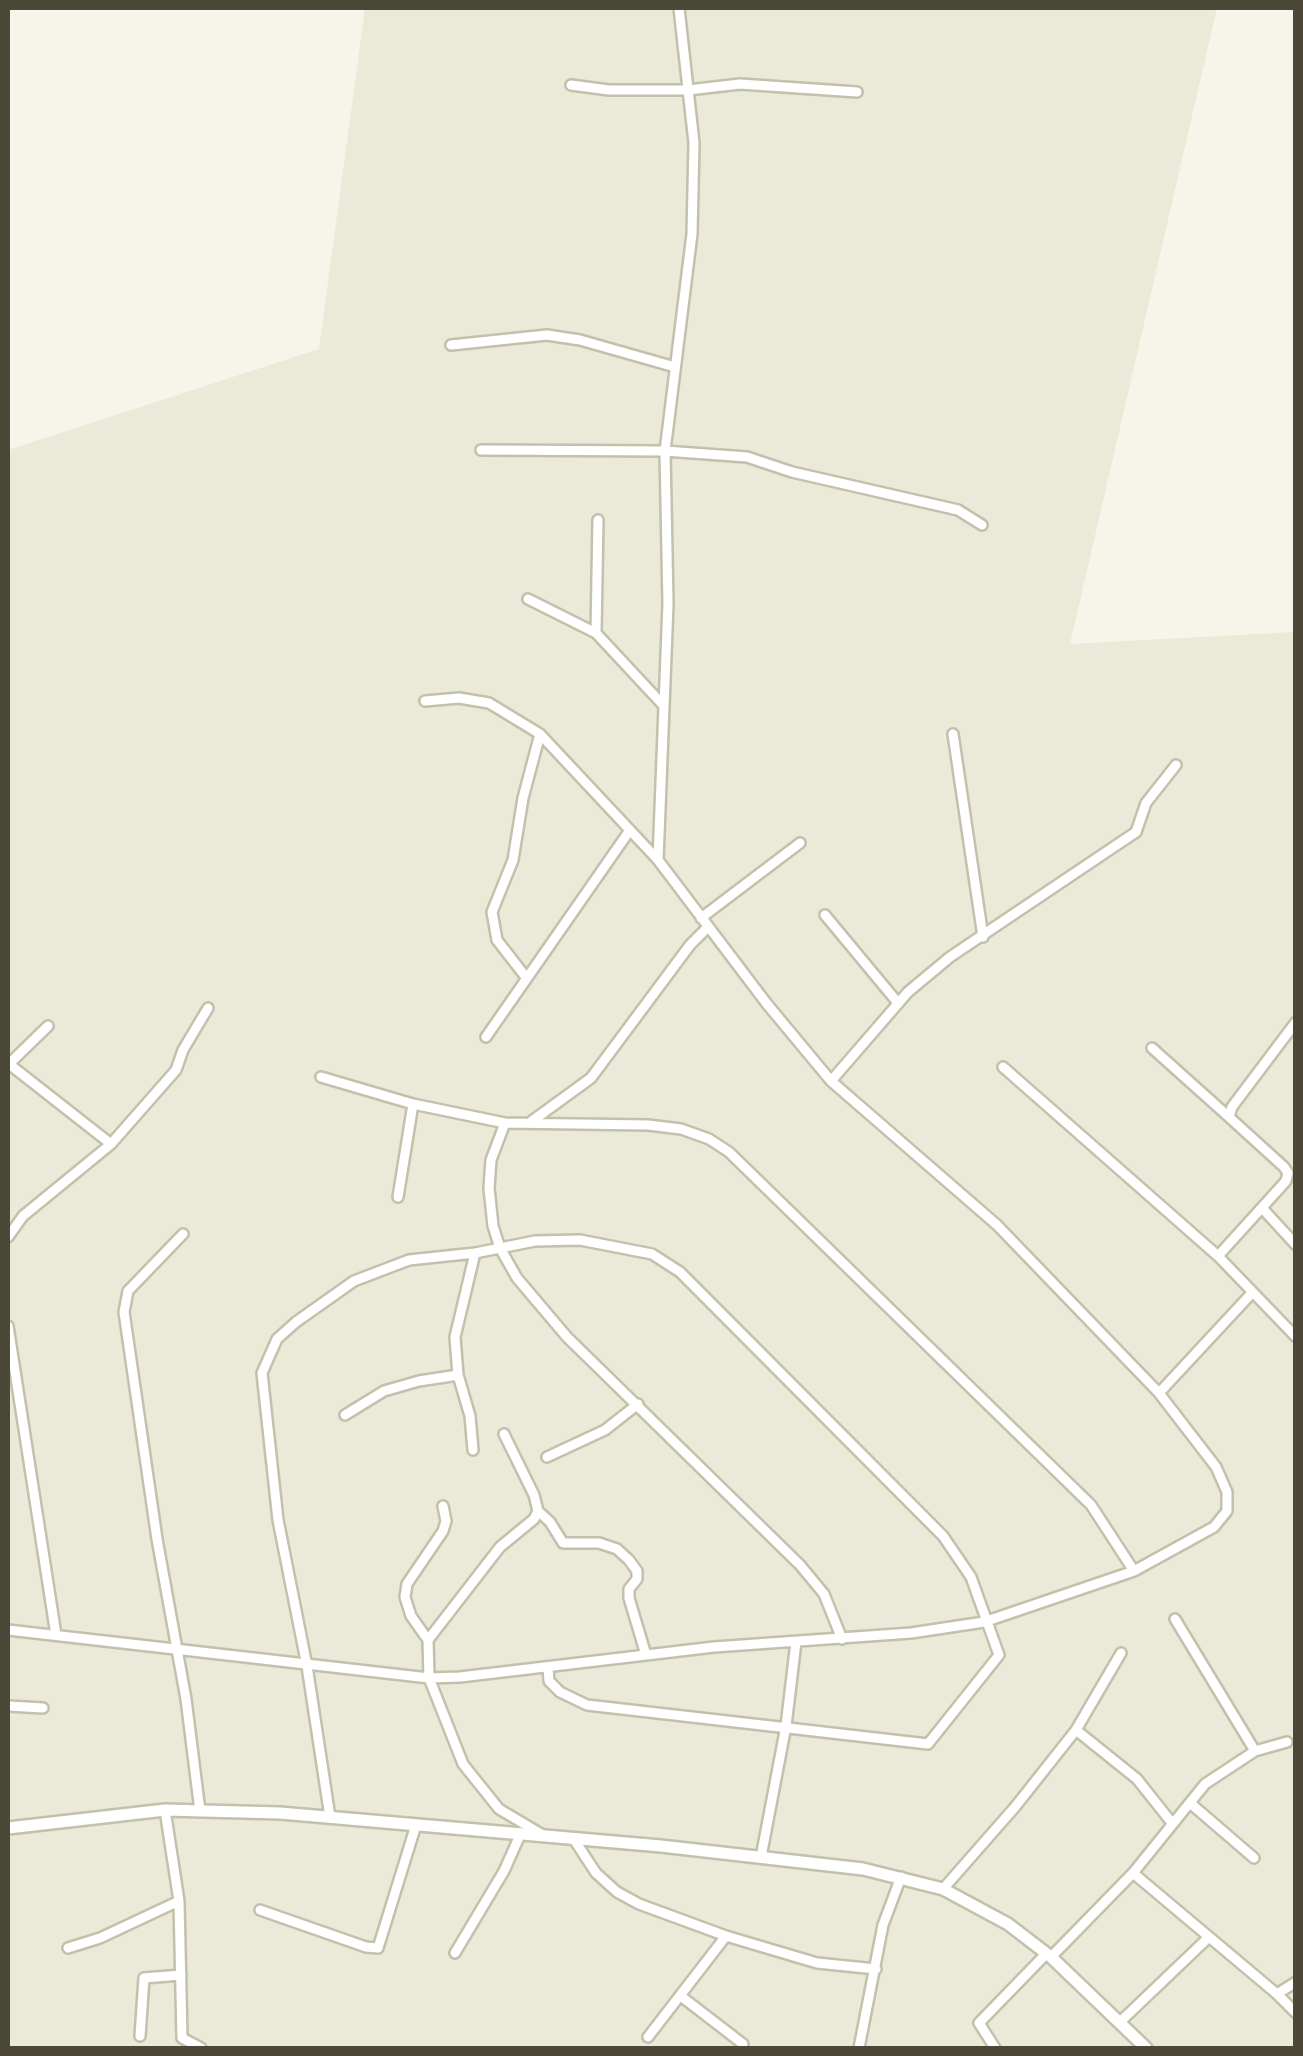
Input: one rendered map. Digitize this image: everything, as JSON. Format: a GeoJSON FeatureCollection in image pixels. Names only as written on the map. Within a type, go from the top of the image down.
{"type":"FeatureCollection","features":[{"type":"Feature","properties":{"kind":"street"},"geometry":{"type":"LineString","coordinates":[[658,860],[668,604],[665,450],[692,234],[694,143],[679,8]]}},
{"type":"Feature","properties":{"kind":"street"},"geometry":{"type":"LineString","coordinates":[[571,85],[609,90],[688,90],[740,84],[857,92]]}},
{"type":"Feature","properties":{"kind":"street"},"geometry":{"type":"LineString","coordinates":[[451,345],[547,335],[580,340],[675,367]]}},
{"type":"Feature","properties":{"kind":"street"},"geometry":{"type":"LineString","coordinates":[[481,450],[665,450],[747,457],[792,472],[958,510],[982,525]]}},
{"type":"Feature","properties":{"kind":"street"},"geometry":{"type":"LineString","coordinates":[[596,633],[598,520]]}},
{"type":"Feature","properties":{"kind":"street"},"geometry":{"type":"LineString","coordinates":[[528,599],[596,633],[664,706]]}},
{"type":"Feature","properties":{"kind":"street"},"geometry":{"type":"LineString","coordinates":[[8,1630],[429,1678],[911,1633],[984,1622],[1134,1571],[1214,1527],[1227,1511],[1228,1492],[1216,1467],[1159,1393],[997,1225],[832,1081],[658,860],[540,734],[489,702],[460,698],[425,701]]}},
{"type":"Feature","properties":{"kind":"street"},"geometry":{"type":"LineString","coordinates":[[525,976],[497,940],[492,912],[513,860],[523,798],[540,734]]}},
{"type":"Feature","properties":{"kind":"street"},"geometry":{"type":"LineString","coordinates":[[953,734],[983,936]]}},
{"type":"Feature","properties":{"kind":"street"},"geometry":{"type":"LineString","coordinates":[[832,1081],[898,1003],[950,957],[1136,832],[1146,803],[1176,765]]}},
{"type":"Feature","properties":{"kind":"street"},"geometry":{"type":"LineString","coordinates":[[486,1037],[630,830]]}},
{"type":"Feature","properties":{"kind":"street"},"geometry":{"type":"LineString","coordinates":[[530,1122],[591,1078],[704,923],[800,843]]}},
{"type":"Feature","properties":{"kind":"street"},"geometry":{"type":"LineString","coordinates":[[824,915],[898,1003]]}},
{"type":"Feature","properties":{"kind":"street"},"geometry":{"type":"LineString","coordinates":[[8,1237],[23,1216],[111,1144],[176,1070],[208,1008]]}},
{"type":"Feature","properties":{"kind":"street"},"geometry":{"type":"LineString","coordinates":[[1229,1117],[1232,1107],[1296,1022]]}},
{"type":"Feature","properties":{"kind":"street"},"geometry":{"type":"LineString","coordinates":[[48,1026],[8,1065],[111,1144]]}},
{"type":"Feature","properties":{"kind":"street"},"geometry":{"type":"LineString","coordinates":[[1152,1048],[1292,1175],[1218,1256]]}},
{"type":"Feature","properties":{"kind":"street"},"geometry":{"type":"LineString","coordinates":[[1003,1067],[1218,1256],[1296,1337]]}},
{"type":"Feature","properties":{"kind":"street"},"geometry":{"type":"LineString","coordinates":[[321,1076],[413,1104],[506,1124],[648,1125],[709,1139],[728,1152],[1091,1504],[1134,1571]]}},
{"type":"Feature","properties":{"kind":"street"},"geometry":{"type":"LineString","coordinates":[[398,1196],[413,1104]]}},
{"type":"Feature","properties":{"kind":"street"},"geometry":{"type":"LineString","coordinates":[[506,1124],[491,1160],[489,1188],[493,1226],[517,1278],[542,1311],[800,1565],[824,1594],[842,1638]]}},
{"type":"Feature","properties":{"kind":"street"},"geometry":{"type":"LineString","coordinates":[[1262,1208],[1296,1245]]}},
{"type":"Feature","properties":{"kind":"street"},"geometry":{"type":"LineString","coordinates":[[183,1234],[128,1290],[124,1312],[200,1811]]}},
{"type":"Feature","properties":{"kind":"street"},"geometry":{"type":"LineString","coordinates":[[330,1817],[308,1666],[278,1520],[262,1373],[277,1339],[296,1322],[354,1281],[409,1260],[535,1241],[580,1240],[652,1254],[680,1272],[943,1536],[971,1577],[998,1655],[928,1744],[587,1705],[560,1692],[549,1681],[548,1668]]}},
{"type":"Feature","properties":{"kind":"street"},"geometry":{"type":"LineString","coordinates":[[473,1450],[470,1416],[458,1376],[455,1338],[475,1253]]}},
{"type":"Feature","properties":{"kind":"street"},"geometry":{"type":"LineString","coordinates":[[1159,1393],[1251,1294]]}},
{"type":"Feature","properties":{"kind":"street"},"geometry":{"type":"LineString","coordinates":[[8,1326],[56,1635]]}},
{"type":"Feature","properties":{"kind":"street"},"geometry":{"type":"LineString","coordinates":[[345,1415],[384,1391],[458,1376]]}},
{"type":"Feature","properties":{"kind":"street"},"geometry":{"type":"LineString","coordinates":[[546,1457],[605,1430],[638,1404]]}},
{"type":"Feature","properties":{"kind":"street"},"geometry":{"type":"LineString","coordinates":[[504,1434],[538,1511],[562,1543],[600,1543],[617,1549],[637,1571],[629,1598],[646,1655]]}},
{"type":"Feature","properties":{"kind":"street"},"geometry":{"type":"LineString","coordinates":[[443,1506],[443,1531],[407,1584],[410,1616],[428,1640],[429,1678],[463,1764],[498,1809],[543,1835]]}},
{"type":"Feature","properties":{"kind":"street"},"geometry":{"type":"LineString","coordinates":[[428,1640],[500,1548],[538,1511]]}},
{"type":"Feature","properties":{"kind":"street"},"geometry":{"type":"LineString","coordinates":[[1175,1619],[1255,1751]]}},
{"type":"Feature","properties":{"kind":"street"},"geometry":{"type":"LineString","coordinates":[[762,1857],[786,1726],[796,1642]]}},
{"type":"Feature","properties":{"kind":"street"},"geometry":{"type":"LineString","coordinates":[[943,1889],[1076,1730],[1120,1653]]}},
{"type":"Feature","properties":{"kind":"street"},"geometry":{"type":"LineString","coordinates":[[8,1706],[42,1708]]}},
{"type":"Feature","properties":{"kind":"street"},"geometry":{"type":"LineString","coordinates":[[1076,1730],[1137,1779],[1172,1823]]}},
{"type":"Feature","properties":{"kind":"street"},"geometry":{"type":"LineString","coordinates":[[995,2048],[979,2023],[1134,1873],[1205,1784],[1255,1751],[1287,1742]]}},
{"type":"Feature","properties":{"kind":"street"},"geometry":{"type":"LineString","coordinates":[[1190,1803],[1254,1858]]}},
{"type":"Feature","properties":{"kind":"street"},"geometry":{"type":"LineString","coordinates":[[497,1831],[498,1809]]}},
{"type":"Feature","properties":{"kind":"street"},"geometry":{"type":"LineString","coordinates":[[165,1810],[179,1900],[182,2038],[201,2048]]}},
{"type":"Feature","properties":{"kind":"street"},"geometry":{"type":"LineString","coordinates":[[8,1828],[165,1810],[330,1817],[762,1857],[901,1876],[943,1889],[1008,1924],[1048,1955],[1146,2048]]}},
{"type":"Feature","properties":{"kind":"street"},"geometry":{"type":"LineString","coordinates":[[260,1910],[378,1948],[416,1824]]}},
{"type":"Feature","properties":{"kind":"street"},"geometry":{"type":"LineString","coordinates":[[455,1953],[504,1871],[521,1833]]}},
{"type":"Feature","properties":{"kind":"street"},"geometry":{"type":"LineString","coordinates":[[573,1838],[596,1873],[617,1892],[639,1904],[726,1936],[817,1963],[876,1969]]}},
{"type":"Feature","properties":{"kind":"street"},"geometry":{"type":"LineString","coordinates":[[1134,1873],[1296,2013]]}},
{"type":"Feature","properties":{"kind":"street"},"geometry":{"type":"LineString","coordinates":[[859,2048],[883,1924],[901,1876]]}},
{"type":"Feature","properties":{"kind":"street"},"geometry":{"type":"LineString","coordinates":[[68,1948],[100,1938],[179,1900]]}},
{"type":"Feature","properties":{"kind":"street"},"geometry":{"type":"LineString","coordinates":[[648,2038],[726,1936]]}},
{"type":"Feature","properties":{"kind":"street"},"geometry":{"type":"LineString","coordinates":[[1120,2022],[1209,1937]]}},
{"type":"Feature","properties":{"kind":"street"},"geometry":{"type":"LineString","coordinates":[[140,2036],[144,1978],[181,1975]]}},
{"type":"Feature","properties":{"kind":"street"},"geometry":{"type":"LineString","coordinates":[[1277,1994],[1296,1982]]}},
{"type":"Feature","properties":{"kind":"street"},"geometry":{"type":"LineString","coordinates":[[682,1997],[743,2044]]}},
{"type":"Feature","properties":{"kind":"shaded area"},"geometry":{"type":"Polygon","coordinates":[[[365,8],[1217,8],[1070,644],[1295,632],[1295,2048],[8,2048],[8,450],[319,349],[365,8]]]}}]}
